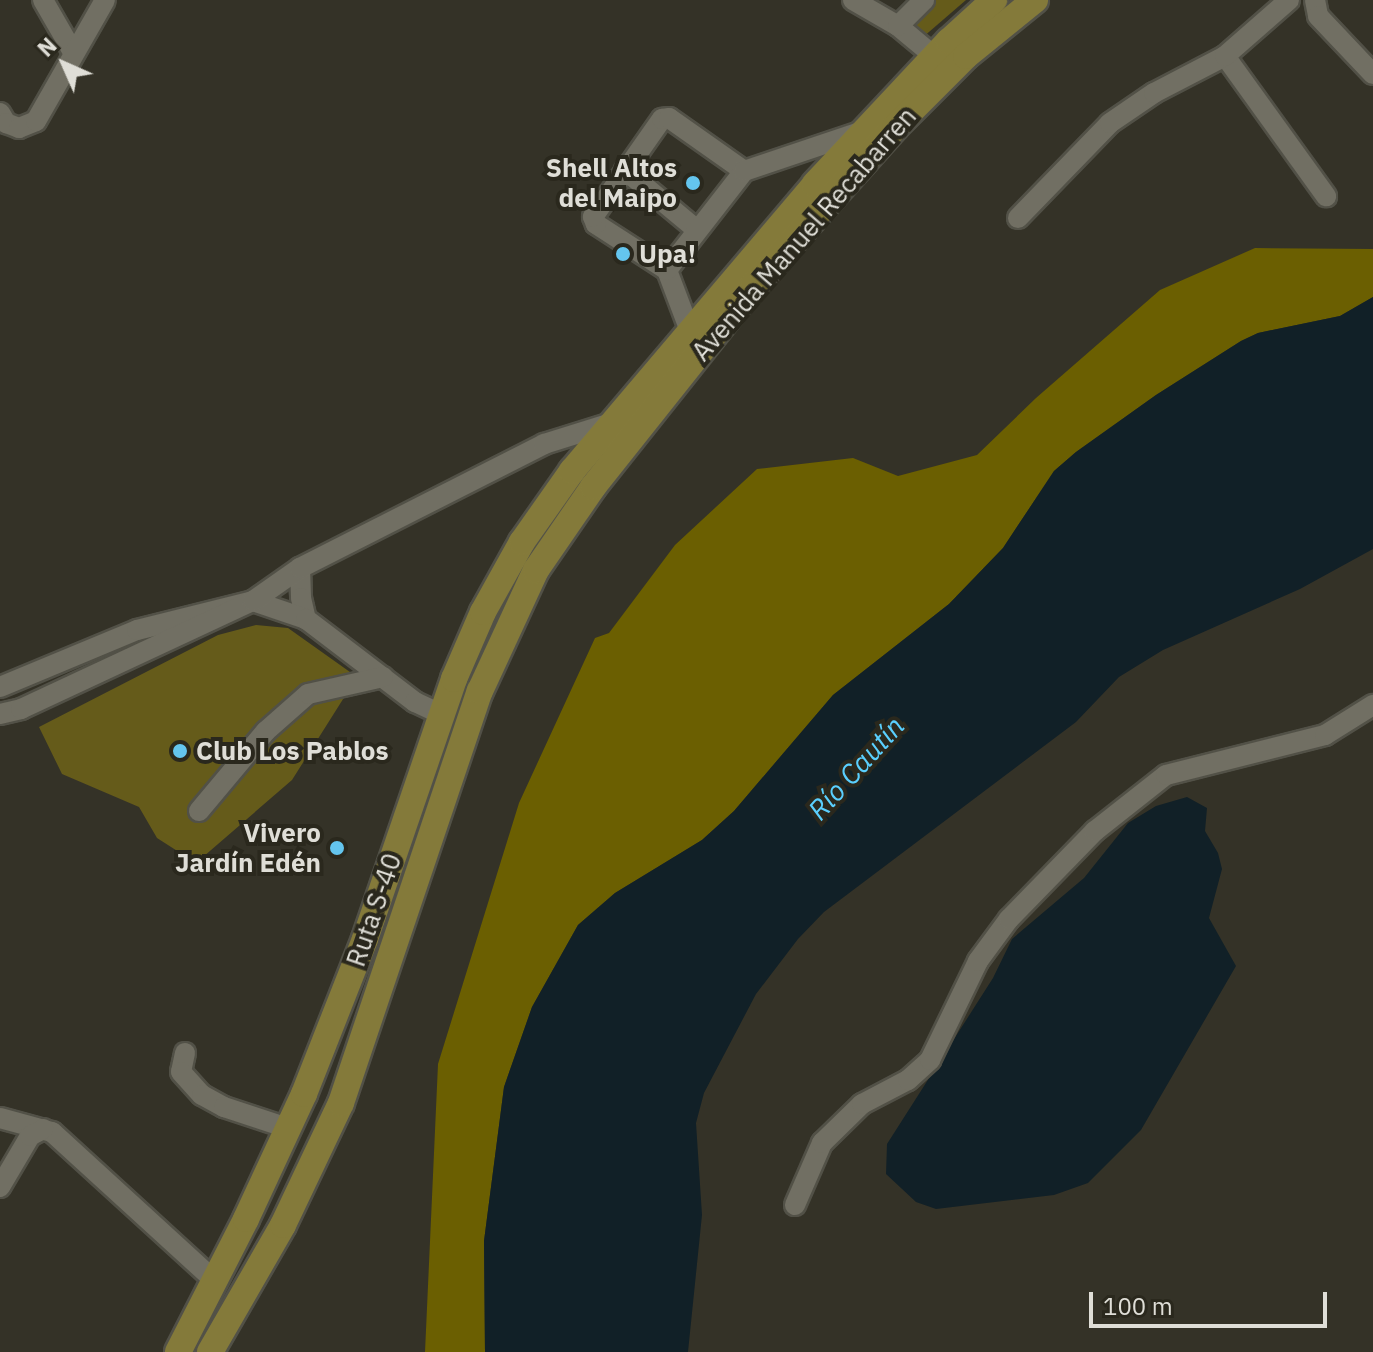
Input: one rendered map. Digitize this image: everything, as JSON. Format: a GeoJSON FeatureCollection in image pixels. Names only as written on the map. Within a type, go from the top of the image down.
{"type":"FeatureCollection","features":[{"type":"Feature","properties":{"kind":"main road","name":"Avenida Manuel Recabarren"},"geometry":{"type":"LineString","coordinates":[[583,479],[614,422],[690,331],[863,131],[934,56],[994,0]]}},
{"type":"Feature","properties":{"kind":"main road","name":"Avenida Manuel Recabarren"},"geometry":{"type":"LineString","coordinates":[[583,479],[895,127],[966,56],[1035,0]]}},
{"type":"Feature","properties":{"kind":"main road","name":"Ruta S-40"},"geometry":{"type":"LineString","coordinates":[[178,1352],[288,1128],[365,939],[467,645],[500,579],[583,479]]}},
{"type":"Feature","properties":{"kind":"main road","name":"Ruta S-40"},"geometry":{"type":"LineString","coordinates":[[210,1352],[283,1225],[341,1103],[468,722],[492,659],[583,479]]}},
{"type":"Feature","properties":{"kind":"main road"},"geometry":{"type":"LineString","coordinates":[[441,714],[468,722]]}},
{"type":"Feature","properties":{"kind":"street"},"geometry":{"type":"LineString","coordinates":[[43,0],[74,54]]}},
{"type":"Feature","properties":{"kind":"street"},"geometry":{"type":"LineString","coordinates":[[3,118],[19,128],[36,121],[105,0]]}},
{"type":"Feature","properties":{"kind":"street"},"geometry":{"type":"LineString","coordinates":[[853,0],[898,26],[934,56]]}},
{"type":"Feature","properties":{"kind":"street"},"geometry":{"type":"LineString","coordinates":[[898,26],[924,0]]}},
{"type":"Feature","properties":{"kind":"street"},"geometry":{"type":"LineString","coordinates":[[1018,218],[1110,123],[1154,93],[1225,56],[1289,0]]}},
{"type":"Feature","properties":{"kind":"street"},"geometry":{"type":"LineString","coordinates":[[1315,0],[1318,16],[1373,74]]}},
{"type":"Feature","properties":{"kind":"street"},"geometry":{"type":"LineString","coordinates":[[1225,56],[1326,196]]}},
{"type":"Feature","properties":{"kind":"street"},"geometry":{"type":"LineString","coordinates":[[690,331],[667,270],[596,224],[593,217],[665,118],[744,171]]}},
{"type":"Feature","properties":{"kind":"street"},"geometry":{"type":"LineString","coordinates":[[667,270],[744,171],[863,131]]}},
{"type":"Feature","properties":{"kind":"street"},"geometry":{"type":"LineString","coordinates":[[625,170],[697,230]]}},
{"type":"Feature","properties":{"kind":"street"},"geometry":{"type":"LineString","coordinates":[[0,714],[21,709],[253,601],[300,568],[544,444],[614,422]]}},
{"type":"Feature","properties":{"kind":"street"},"geometry":{"type":"LineString","coordinates":[[544,444],[564,455],[583,479]]}},
{"type":"Feature","properties":{"kind":"street"},"geometry":{"type":"LineString","coordinates":[[300,568],[301,598],[306,619]]}},
{"type":"Feature","properties":{"kind":"street"},"geometry":{"type":"LineString","coordinates":[[0,687],[137,630],[253,601],[306,619],[415,702],[441,714]]}},
{"type":"Feature","properties":{"kind":"street"},"geometry":{"type":"LineString","coordinates":[[199,811],[266,731],[308,694],[383,677]]}},
{"type":"Feature","properties":{"kind":"street"},"geometry":{"type":"LineString","coordinates":[[795,1205],[822,1143],[862,1104],[908,1080],[930,1060],[978,961],[1009,919],[1095,831],[1166,775],[1325,735],[1373,705]]}},
{"type":"Feature","properties":{"kind":"street"},"geometry":{"type":"LineString","coordinates":[[185,1053],[181,1072],[202,1095],[224,1107],[288,1128]]}},
{"type":"Feature","properties":{"kind":"street"},"geometry":{"type":"LineString","coordinates":[[0,1118],[52,1132],[215,1281]]}},
{"type":"Feature","properties":{"kind":"street"},"geometry":{"type":"LineString","coordinates":[[0,1187],[30,1136],[43,1129]]}},
{"type":"Feature","properties":{"kind":"shaded area"},"geometry":{"type":"Polygon","coordinates":[[[936,0],[966,0],[922,38],[913,25],[936,0]]]}},
{"type":"Feature","properties":{"kind":"shaded area"},"geometry":{"type":"Polygon","coordinates":[[[1255,248],[1373,249],[1373,297],[1340,316],[1258,333],[1241,341],[1156,395],[1076,452],[1054,471],[1003,548],[949,604],[833,695],[734,811],[702,840],[615,893],[578,925],[532,1007],[504,1087],[484,1241],[485,1352],[425,1352],[438,1064],[519,803],[595,638],[609,633],[675,545],[757,469],[853,458],[898,476],[977,455],[1036,398],[1160,290],[1255,248]]]}},
{"type":"Feature","properties":{"kind":"shaded area","name":"Club Los Pablos"},"geometry":{"type":"Polygon","coordinates":[[[256,625],[288,628],[357,677],[292,780],[196,863],[157,838],[139,807],[62,774],[39,727],[218,635],[256,625]]]}},
{"type":"Feature","properties":{"kind":"water","name":"Río Cautín"},"geometry":{"type":"Polygon","coordinates":[[[1373,297],[1373,549],[1300,589],[1163,650],[1119,677],[1076,722],[824,912],[798,939],[756,994],[704,1093],[696,1123],[702,1215],[688,1352],[485,1352],[484,1241],[504,1087],[532,1007],[578,925],[615,893],[702,840],[734,811],[833,695],[949,604],[1003,548],[1054,471],[1076,452],[1156,395],[1241,341],[1258,333],[1340,316],[1373,297]]]}},
{"type":"Feature","properties":{"kind":"water"},"geometry":{"type":"Polygon","coordinates":[[[1187,797],[1207,808],[1205,831],[1218,853],[1222,869],[1209,918],[1236,966],[1141,1130],[1088,1183],[1054,1195],[936,1209],[916,1202],[886,1174],[887,1144],[993,978],[1012,939],[1084,878],[1128,823],[1156,806],[1187,797]]]}},
{"type":"Feature","properties":{"kind":"place","name":"Shell Altos del Maipo"},"geometry":{"type":"Point","coordinates":[693,183]}},
{"type":"Feature","properties":{"kind":"place","name":"Upa!"},"geometry":{"type":"Point","coordinates":[623,254]}},
{"type":"Feature","properties":{"kind":"place","name":"Club Los Pablos"},"geometry":{"type":"Point","coordinates":[180,751]}},
{"type":"Feature","properties":{"kind":"place","name":"Vivero Jardín Edén"},"geometry":{"type":"Point","coordinates":[337,848]}}]}
